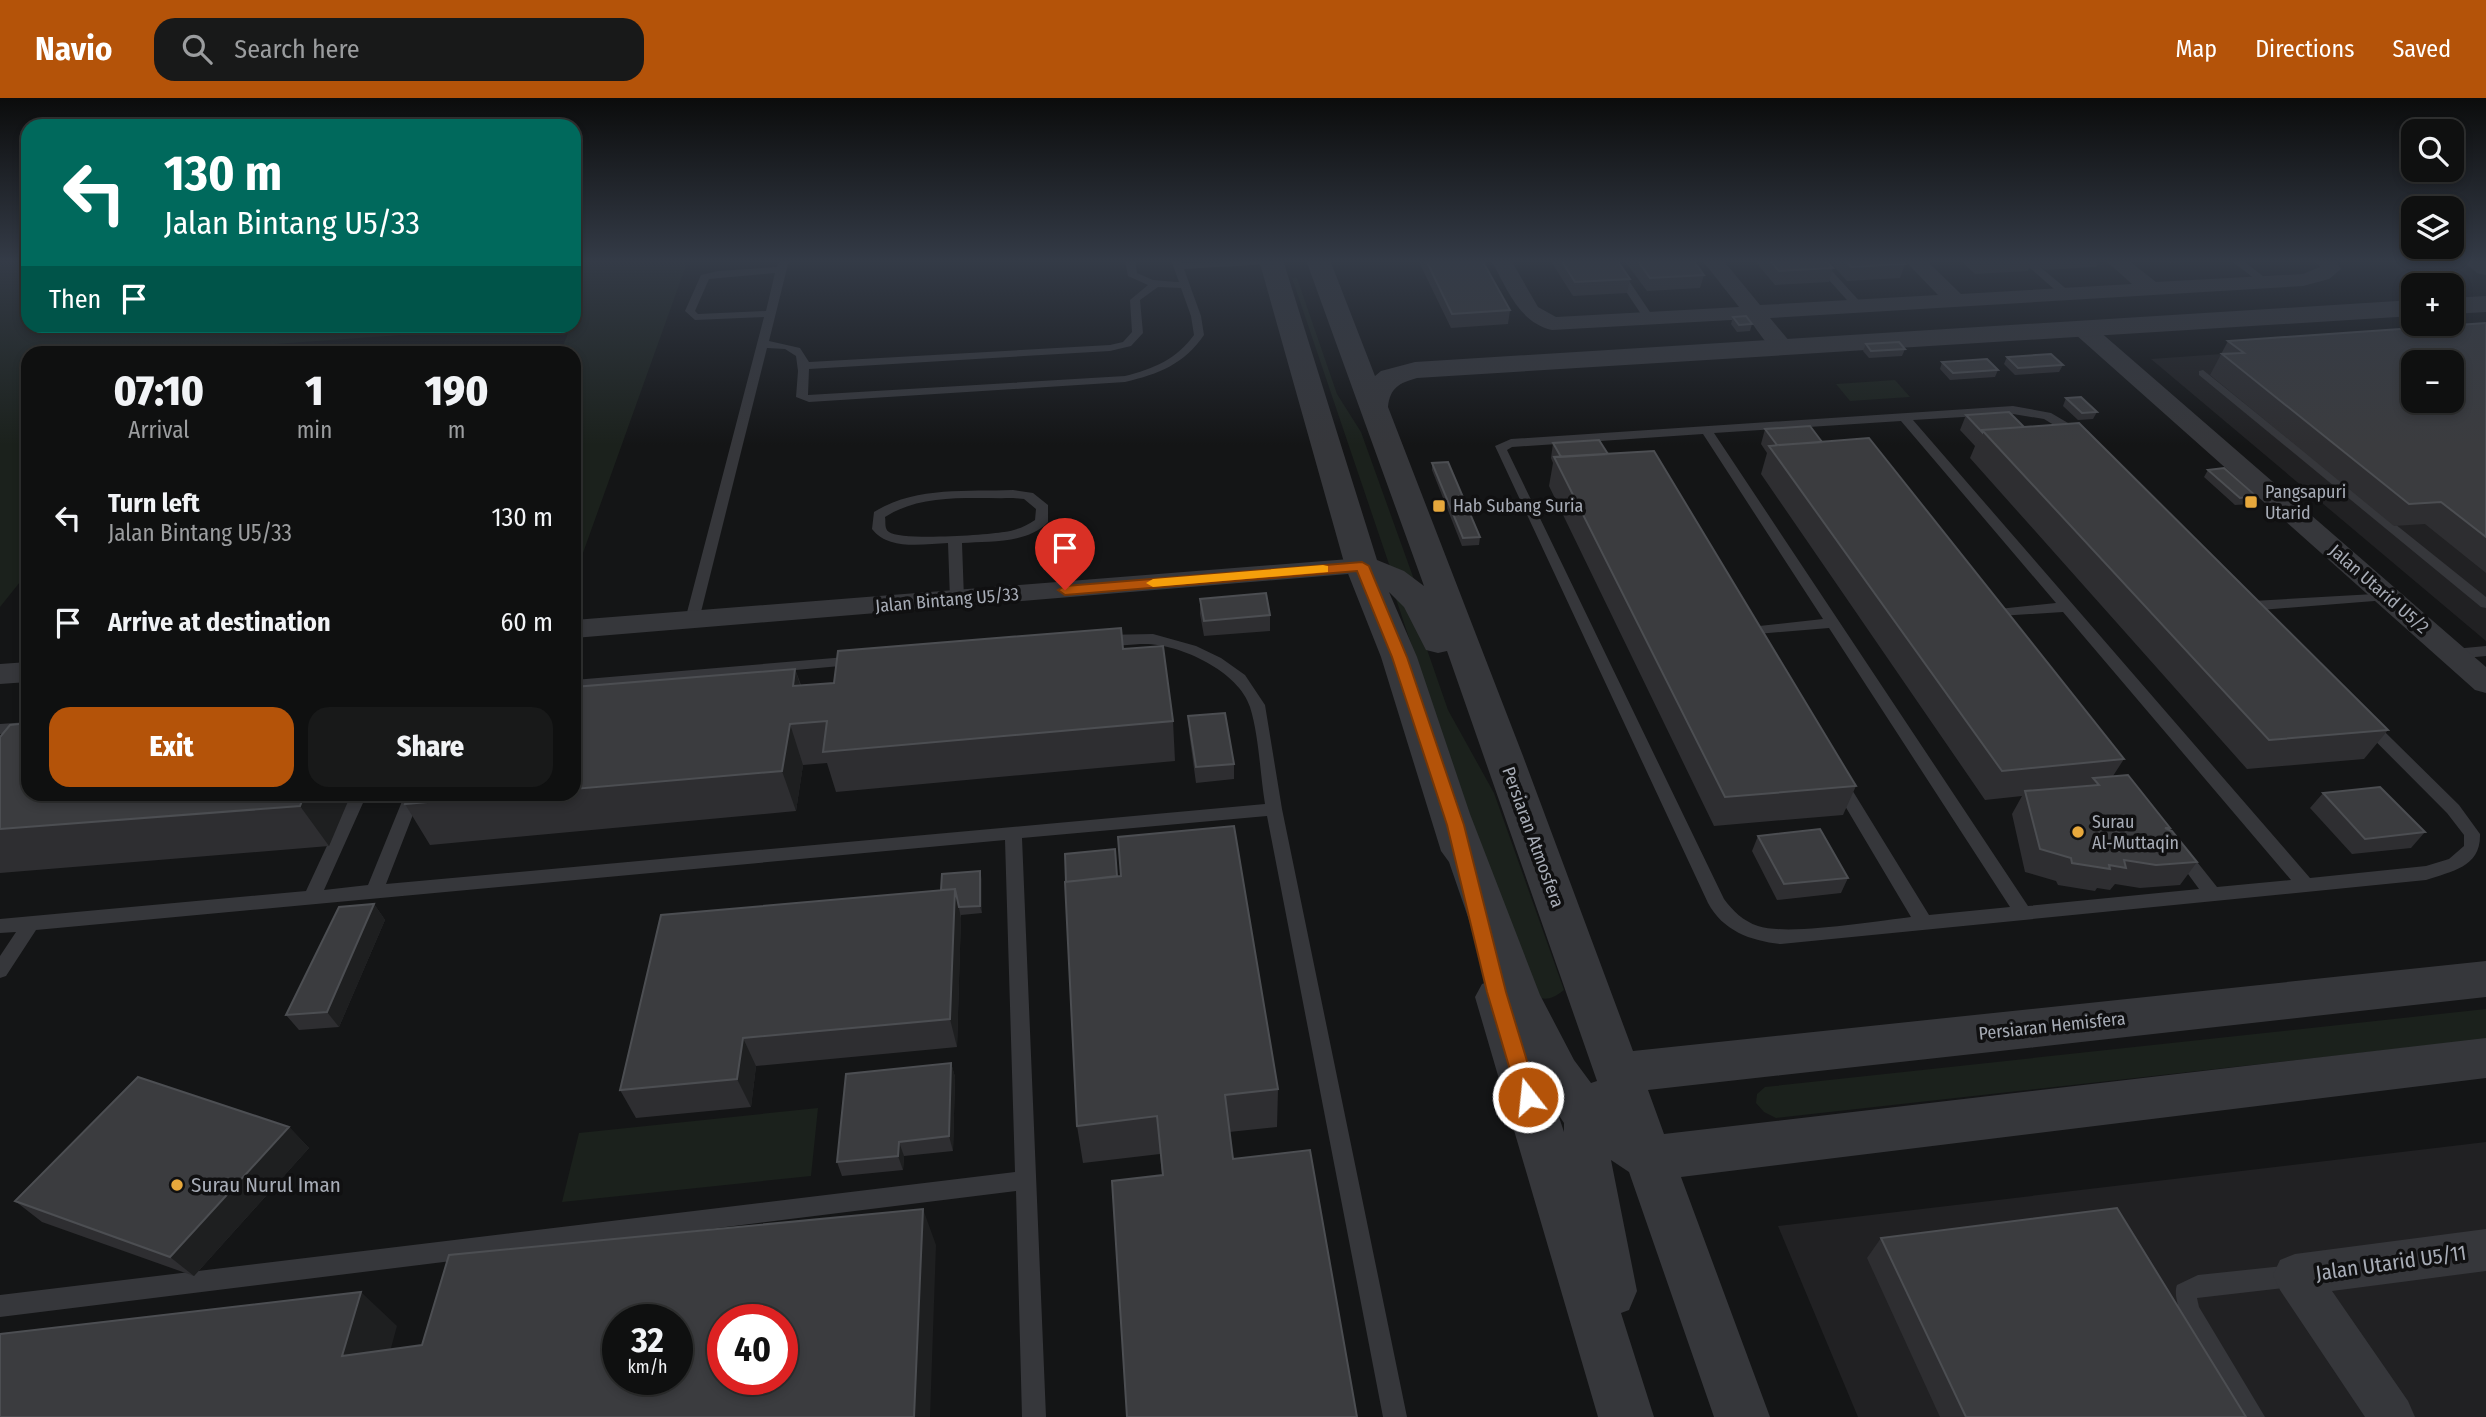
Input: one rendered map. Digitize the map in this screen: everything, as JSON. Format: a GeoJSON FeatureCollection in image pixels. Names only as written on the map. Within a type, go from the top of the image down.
{"type":"FeatureCollection","features":[{"type":"Feature","properties":{"kind":"street"},"geometry":{"type":"LineString","coordinates":[[1290,322],[1362,566],[1399,657],[1518,997],[1557,1075],[1589,1118],[1648,1158],[2486,1058]]}},
{"type":"Feature","properties":{"kind":"street","name":"Persiaran Atmosfera"},"geometry":{"type":"LineString","coordinates":[[1341,322],[1504,756],[1742,1417]]}},
{"type":"Feature","properties":{"kind":"street"},"geometry":{"type":"LineString","coordinates":[[1548,322],[1552,324],[1592,322]]}},
{"type":"Feature","properties":{"kind":"street"},"geometry":{"type":"LineString","coordinates":[[1761,322],[1784,348]]}},
{"type":"Feature","properties":{"kind":"street"},"geometry":{"type":"LineString","coordinates":[[1373,408],[1376,390],[1391,377],[1415,370],[2200,322]]}},
{"type":"Feature","properties":{"kind":"street","name":"Jalan Utarid U5/2"},"geometry":{"type":"LineString","coordinates":[[2083,329],[2486,683]]}},
{"type":"Feature","properties":{"kind":"street"},"geometry":{"type":"LineString","coordinates":[[1348,342],[1367,356],[1415,370]]}},
{"type":"Feature","properties":{"kind":"street"},"geometry":{"type":"LineString","coordinates":[[1362,566],[1399,582],[1418,598],[1460,690],[1504,756]]}},
{"type":"Feature","properties":{"kind":"street","name":"Jalan Bintang U5/33"},"geometry":{"type":"LineString","coordinates":[[581,628],[1362,566]]}},
{"type":"Feature","properties":{"kind":"street"},"geometry":{"type":"LineString","coordinates":[[0,674],[21,672]]}},
{"type":"Feature","properties":{"kind":"street"},"geometry":{"type":"LineString","coordinates":[[1456,825],[1497,992],[1626,1417]]}},
{"type":"Feature","properties":{"kind":"street","name":"Persiaran Hemisfera"},"geometry":{"type":"LineString","coordinates":[[1618,1073],[2486,979]]}},
{"type":"Feature","properties":{"kind":"street"},"geometry":{"type":"LineString","coordinates":[[1618,1073],[1589,1118],[1586,1169],[1608,1285],[1641,1417]]}},
{"type":"Feature","properties":{"kind":"street","name":"Jalan Utarid U5/11"},"geometry":{"type":"LineString","coordinates":[[2295,1275],[2486,1250]]}},
{"type":"Feature","properties":{"kind":"street"},"geometry":{"type":"LineString","coordinates":[[2295,1275],[2392,1417]]}},
{"type":"Feature","properties":{"kind":"lane"},"geometry":{"type":"LineString","coordinates":[[692,620],[767,322]]}},
{"type":"Feature","properties":{"kind":"lane"},"geometry":{"type":"LineString","coordinates":[[805,366],[1111,348],[1134,339],[1138,333],[1137,322]]}},
{"type":"Feature","properties":{"kind":"lane"},"geometry":{"type":"LineString","coordinates":[[762,344],[791,345],[798,350],[805,366],[802,397],[809,399],[1125,379],[1169,366],[1191,349],[1199,335],[1197,322]]}},
{"type":"Feature","properties":{"kind":"lane"},"geometry":{"type":"LineString","coordinates":[[2203,373],[2486,604]]}},
{"type":"Feature","properties":{"kind":"lane"},"geometry":{"type":"LineString","coordinates":[[2013,411],[2036,412],[2062,422],[2454,810],[2472,834],[2472,848],[2455,864],[2426,873],[1781,937],[1761,936],[1742,929],[1727,917],[1717,903],[1500,448],[1511,443],[1636,441],[1706,430],[1840,427],[1903,417],[2013,411]]}},
{"type":"Feature","properties":{"kind":"lane"},"geometry":{"type":"LineString","coordinates":[[1903,417],[2305,884]]}},
{"type":"Feature","properties":{"kind":"lane"},"geometry":{"type":"LineString","coordinates":[[1706,430],[2023,912]]}},
{"type":"Feature","properties":{"kind":"lane"},"geometry":{"type":"LineString","coordinates":[[1013,494],[1028,496],[1043,508],[1041,522],[1030,530],[1005,536],[955,539],[905,541],[891,538],[879,529],[879,515],[898,503],[919,499],[1013,494]]}},
{"type":"Feature","properties":{"kind":"lane"},"geometry":{"type":"LineString","coordinates":[[955,539],[957,599]]}},
{"type":"Feature","properties":{"kind":"lane"},"geometry":{"type":"LineString","coordinates":[[2249,606],[2387,596]]}},
{"type":"Feature","properties":{"kind":"lane"},"geometry":{"type":"LineString","coordinates":[[1989,614],[2066,607]]}},
{"type":"Feature","properties":{"kind":"lane"},"geometry":{"type":"LineString","coordinates":[[1750,632],[1832,623]]}},
{"type":"Feature","properties":{"kind":"lane"},"geometry":{"type":"LineString","coordinates":[[1080,642],[1122,638],[1153,639],[1191,649],[1216,661],[1240,679],[1257,705],[1274,809],[1395,1417]]}},
{"type":"Feature","properties":{"kind":"lane"},"geometry":{"type":"LineString","coordinates":[[2454,654],[2486,651]]}},
{"type":"Feature","properties":{"kind":"lane"},"geometry":{"type":"LineString","coordinates":[[581,684],[875,659]]}},
{"type":"Feature","properties":{"kind":"lane"},"geometry":{"type":"LineString","coordinates":[[0,729],[21,728]]}},
{"type":"Feature","properties":{"kind":"lane"},"geometry":{"type":"LineString","coordinates":[[1833,772],[1924,923]]}},
{"type":"Feature","properties":{"kind":"lane"},"geometry":{"type":"LineString","coordinates":[[311,898],[356,801]]}},
{"type":"Feature","properties":{"kind":"lane"},"geometry":{"type":"LineString","coordinates":[[374,892],[410,801]]}},
{"type":"Feature","properties":{"kind":"lane"},"geometry":{"type":"LineString","coordinates":[[0,926],[1274,809]]}},
{"type":"Feature","properties":{"kind":"lane"},"geometry":{"type":"LineString","coordinates":[[1013,833],[1034,1417]]}},
{"type":"Feature","properties":{"kind":"lane"},"geometry":{"type":"LineString","coordinates":[[2170,840],[2213,894]]}},
{"type":"Feature","properties":{"kind":"lane"},"geometry":{"type":"LineString","coordinates":[[0,971],[31,923]]}},
{"type":"Feature","properties":{"kind":"lane"},"geometry":{"type":"LineString","coordinates":[[0,1307],[1026,1180]]}},
{"type":"Feature","properties":{"kind":"lane"},"geometry":{"type":"LineString","coordinates":[[2253,1417],[2189,1311],[2185,1293],[2198,1286],[2295,1275]]}},
{"type":"Feature","properties":{"kind":"shaded area"},"geometry":{"type":"Polygon","coordinates":[[[0,322],[21,322],[21,333],[430,333],[248,346],[21,346],[21,581],[0,607],[0,322]]]}},
{"type":"Feature","properties":{"kind":"shaded area"},"geometry":{"type":"Polygon","coordinates":[[[581,322],[666,322],[581,558],[581,346],[563,346],[568,333],[581,333],[581,322]]]}},
{"type":"Feature","properties":{"kind":"shaded area"},"geometry":{"type":"Polygon","coordinates":[[[1307,322],[1312,322],[1337,394],[1361,432],[1416,585],[1393,576],[1307,322]]]}},
{"type":"Feature","properties":{"kind":"shaded area"},"geometry":{"type":"Polygon","coordinates":[[[2486,335],[2486,641],[2151,359],[2486,335]]]}},
{"type":"Feature","properties":{"kind":"shaded area"},"geometry":{"type":"Polygon","coordinates":[[[1895,380],[1910,397],[1850,401],[1836,384],[1895,380]]]}},
{"type":"Feature","properties":{"kind":"shaded area"},"geometry":{"type":"Polygon","coordinates":[[[1396,599],[1413,609],[1448,710],[1494,793],[1564,990],[1551,998],[1528,993],[1396,599]]]}},
{"type":"Feature","properties":{"kind":"shaded area"},"geometry":{"type":"Polygon","coordinates":[[[2486,1009],[2486,1039],[1776,1118],[1764,1112],[1756,1103],[1757,1094],[1765,1087],[2486,1009]]]}},
{"type":"Feature","properties":{"kind":"shaded area"},"geometry":{"type":"Polygon","coordinates":[[[818,1108],[811,1176],[562,1202],[579,1133],[818,1108]]]}},
{"type":"Feature","properties":{"kind":"shaded area"},"geometry":{"type":"Polygon","coordinates":[[[2486,1142],[2486,1417],[1858,1417],[1778,1226],[2486,1142]]]}},
{"type":"Feature","properties":{"kind":"building"},"geometry":{"type":"Polygon","coordinates":[[[1736,322],[1750,322],[1752,324],[1739,325],[1736,322]]]}},
{"type":"Feature","properties":{"kind":"building"},"geometry":{"type":"Polygon","coordinates":[[[2486,323],[2486,537],[2441,502],[2409,504],[2222,354],[2244,353],[2228,341],[2401,329],[2401,336],[2464,336],[2464,325],[2486,323]]]}},
{"type":"Feature","properties":{"kind":"building"},"geometry":{"type":"Polygon","coordinates":[[[1899,342],[1905,349],[1871,351],[1866,344],[1899,342]]]}},
{"type":"Feature","properties":{"kind":"building"},"geometry":{"type":"Polygon","coordinates":[[[2051,354],[2063,365],[2018,368],[2007,357],[2051,354]]]}},
{"type":"Feature","properties":{"kind":"building"},"geometry":{"type":"Polygon","coordinates":[[[1987,359],[1998,370],[1953,373],[1942,362],[1987,359]]]}},
{"type":"Feature","properties":{"kind":"building"},"geometry":{"type":"Polygon","coordinates":[[[2081,397],[2097,412],[2082,413],[2066,398],[2081,397]]]}},
{"type":"Feature","properties":{"kind":"building"},"geometry":{"type":"Polygon","coordinates":[[[2009,412],[2024,427],[1982,432],[1966,415],[2009,412]]]}},
{"type":"Feature","properties":{"kind":"building"},"geometry":{"type":"Polygon","coordinates":[[[2079,423],[2388,730],[2269,740],[1982,430],[2079,423]]]}},
{"type":"Feature","properties":{"kind":"building"},"geometry":{"type":"Polygon","coordinates":[[[1810,426],[1822,442],[1777,445],[1765,429],[1810,426]]]}},
{"type":"Feature","properties":{"kind":"building"},"geometry":{"type":"Polygon","coordinates":[[[1869,438],[2124,759],[2002,771],[1769,446],[1869,438]]]}},
{"type":"Feature","properties":{"kind":"building"},"geometry":{"type":"Polygon","coordinates":[[[1599,440],[1608,454],[1561,457],[1553,443],[1599,440]]]}},
{"type":"Feature","properties":{"kind":"building"},"geometry":{"type":"Polygon","coordinates":[[[1654,451],[1856,786],[1725,797],[1554,457],[1654,451]]]}},
{"type":"Feature","properties":{"kind":"building"},"geometry":{"type":"Polygon","coordinates":[[[1448,462],[1480,537],[1463,538],[1432,463],[1448,462]]]}},
{"type":"Feature","properties":{"kind":"building"},"geometry":{"type":"Polygon","coordinates":[[[2224,468],[2256,496],[2240,498],[2208,470],[2224,468]]]}},
{"type":"Feature","properties":{"kind":"building"},"geometry":{"type":"Polygon","coordinates":[[[1266,593],[1270,615],[1204,621],[1200,599],[1266,593]]]}},
{"type":"Feature","properties":{"kind":"building"},"geometry":{"type":"Polygon","coordinates":[[[1121,628],[1123,649],[1163,646],[1173,721],[823,752],[827,721],[790,724],[782,771],[581,788],[581,686],[795,669],[793,686],[834,683],[838,651],[1121,628]]]}},
{"type":"Feature","properties":{"kind":"building"},"geometry":{"type":"Polygon","coordinates":[[[1225,713],[1234,764],[1196,767],[1188,716],[1225,713]]]}},
{"type":"Feature","properties":{"kind":"building"},"geometry":{"type":"Polygon","coordinates":[[[21,724],[21,801],[302,801],[300,806],[0,829],[0,737],[10,725],[21,724]]]}},
{"type":"Feature","properties":{"kind":"building"},"geometry":{"type":"Polygon","coordinates":[[[2128,775],[2170,828],[2165,828],[2172,831],[2197,862],[2156,865],[2124,860],[2126,868],[2109,865],[2110,869],[2072,863],[2071,858],[2040,849],[2025,791],[2099,785],[2093,778],[2128,775]]]}},
{"type":"Feature","properties":{"kind":"building"},"geometry":{"type":"Polygon","coordinates":[[[2380,787],[2425,832],[2365,839],[2323,793],[2380,787]]]}},
{"type":"Feature","properties":{"kind":"building"},"geometry":{"type":"Polygon","coordinates":[[[406,801],[437,801],[405,804],[406,801]]]}},
{"type":"Feature","properties":{"kind":"building"},"geometry":{"type":"Polygon","coordinates":[[[1234,826],[1278,1089],[1225,1095],[1233,1159],[1310,1150],[1357,1417],[1127,1417],[1112,1181],[1163,1175],[1157,1116],[1077,1126],[1065,882],[1121,876],[1118,837],[1234,826]]]}},
{"type":"Feature","properties":{"kind":"building"},"geometry":{"type":"Polygon","coordinates":[[[1820,829],[1848,878],[1784,884],[1758,836],[1820,829]]]}},
{"type":"Feature","properties":{"kind":"building"},"geometry":{"type":"Polygon","coordinates":[[[1115,849],[1117,876],[1066,882],[1065,854],[1115,849]]]}},
{"type":"Feature","properties":{"kind":"building"},"geometry":{"type":"Polygon","coordinates":[[[980,871],[980,906],[959,907],[955,889],[941,890],[942,874],[980,871]]]}},
{"type":"Feature","properties":{"kind":"building"},"geometry":{"type":"Polygon","coordinates":[[[955,889],[950,1019],[743,1038],[737,1079],[620,1090],[661,915],[955,889]]]}},
{"type":"Feature","properties":{"kind":"building"},"geometry":{"type":"Polygon","coordinates":[[[374,904],[327,1012],[286,1015],[339,907],[374,904]]]}},
{"type":"Feature","properties":{"kind":"building"},"geometry":{"type":"Polygon","coordinates":[[[951,1063],[949,1136],[899,1142],[898,1156],[837,1162],[846,1074],[951,1063]]]}},
{"type":"Feature","properties":{"kind":"building","name":"Surau Nurul Iman"},"geometry":{"type":"Polygon","coordinates":[[[138,1077],[289,1127],[170,1257],[15,1201],[138,1077]]]}},
{"type":"Feature","properties":{"kind":"building"},"geometry":{"type":"Polygon","coordinates":[[[2117,1208],[2246,1417],[1966,1417],[1881,1238],[2117,1208]]]}},
{"type":"Feature","properties":{"kind":"building"},"geometry":{"type":"Polygon","coordinates":[[[923,1209],[914,1417],[0,1417],[0,1334],[361,1292],[342,1356],[422,1345],[449,1255],[923,1209]]]}},
{"type":"Feature","properties":{"kind":"slow traffic"},"geometry":{"type":"LineString","coordinates":[[1153,583],[1323,569]]}},
{"type":"Feature","properties":{"kind":"place","name":"Pangsapuri Utarid"},"geometry":{"type":"Point","coordinates":[2251,502]}},
{"type":"Feature","properties":{"kind":"place","name":"Hab Subang Suria"},"geometry":{"type":"Point","coordinates":[1439,506]}},
{"type":"Feature","properties":{"kind":"place","name":"Surau Al-Muttaqin"},"geometry":{"type":"Point","coordinates":[2078,832]}},
{"type":"Feature","properties":{"kind":"place","name":"Surau Nurul Iman"},"geometry":{"type":"Point","coordinates":[177,1185]}},
{"type":"Feature","properties":{"kind":"route"},"geometry":{"type":"LineString","coordinates":[[1065,590],[1362,566],[1399,657],[1456,825],[1497,992],[1528,1097]]}}]}
